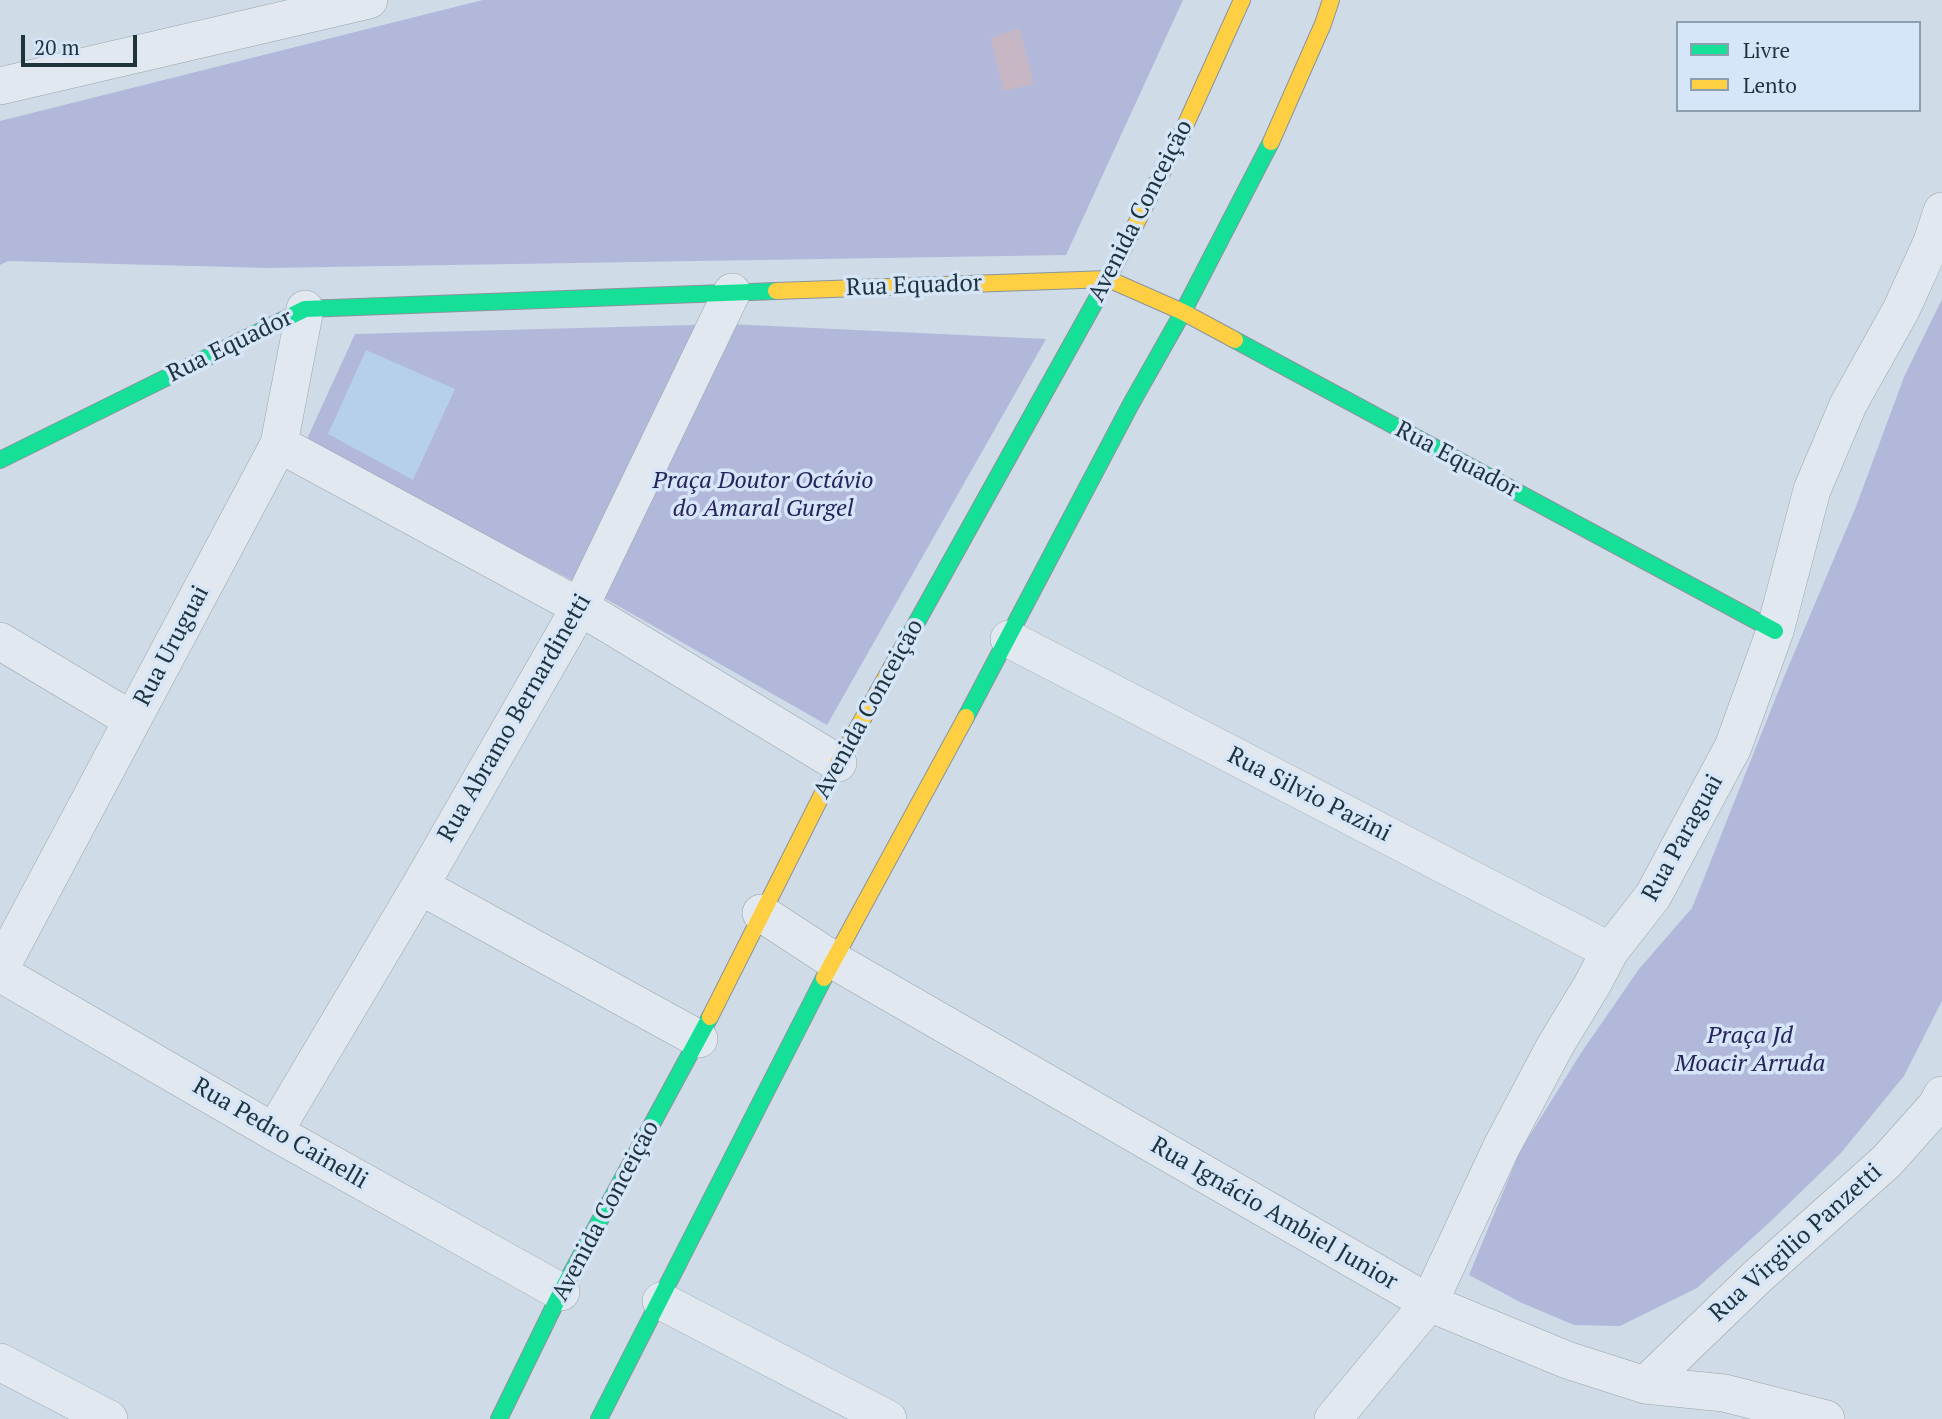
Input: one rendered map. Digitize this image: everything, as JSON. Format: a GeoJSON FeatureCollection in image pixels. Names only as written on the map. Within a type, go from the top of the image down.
{"type":"FeatureCollection","features":[{"type":"Feature","properties":{"kind":"main road","name":"Avenida Conceição"},"geometry":{"type":"LineString","coordinates":[[499,1419],[561,1292],[699,1039],[838,762],[1108,279],[1180,137],[1242,0]]}},
{"type":"Feature","properties":{"kind":"main road"},"geometry":{"type":"LineString","coordinates":[[599,1419],[833,960],[1009,639],[1264,157],[1331,0]]}},
{"type":"Feature","properties":{"kind":"main road","name":"Rua Equador"},"geometry":{"type":"LineString","coordinates":[[0,460],[305,309],[1108,279],[1183,312],[1775,631]]}},
{"type":"Feature","properties":{"kind":"street"},"geometry":{"type":"LineString","coordinates":[[0,86],[369,0]]}},
{"type":"Feature","properties":{"kind":"street","name":"Rua Paraguai"},"geometry":{"type":"LineString","coordinates":[[1333,1419],[1429,1303],[1507,1137],[1555,1046],[1610,951],[1653,896],[1727,758],[1775,631],[1812,490],[1848,405],[1901,310],[1932,242],[1942,211]]}},
{"type":"Feature","properties":{"kind":"street","name":"Rua Abramo Bernardinetti"},"geometry":{"type":"LineString","coordinates":[[274,1132],[420,886],[580,607],[732,292]]}},
{"type":"Feature","properties":{"kind":"street","name":"Rua Uruguai"},"geometry":{"type":"LineString","coordinates":[[0,971],[279,444],[305,309]]}},
{"type":"Feature","properties":{"kind":"street"},"geometry":{"type":"LineString","coordinates":[[279,444],[580,607],[838,762]]}},
{"type":"Feature","properties":{"kind":"street","name":"Rua Silvio Pazini"},"geometry":{"type":"LineString","coordinates":[[1009,639],[1610,951]]}},
{"type":"Feature","properties":{"kind":"street"},"geometry":{"type":"LineString","coordinates":[[0,641],[132,720]]}},
{"type":"Feature","properties":{"kind":"street"},"geometry":{"type":"LineString","coordinates":[[420,886],[699,1039]]}},
{"type":"Feature","properties":{"kind":"street","name":"Rua Ignácio Ambiel Junior"},"geometry":{"type":"LineString","coordinates":[[761,913],[833,960],[1429,1303],[1567,1360],[1644,1385],[1724,1393],[1826,1419]]}},
{"type":"Feature","properties":{"kind":"street","name":"Rua Pedro Cainelli"},"geometry":{"type":"LineString","coordinates":[[0,971],[274,1132],[561,1292]]}},
{"type":"Feature","properties":{"kind":"street","name":"Rua Virgilio Panzetti"},"geometry":{"type":"LineString","coordinates":[[1644,1385],[1758,1276],[1887,1161],[1940,1103]]}},
{"type":"Feature","properties":{"kind":"street"},"geometry":{"type":"LineString","coordinates":[[661,1301],[888,1419]]}},
{"type":"Feature","properties":{"kind":"street"},"geometry":{"type":"LineString","coordinates":[[0,1362],[109,1419]]}},
{"type":"Feature","properties":{"kind":"green space"},"geometry":{"type":"Polygon","coordinates":[[[483,0],[1183,0],[1066,255],[267,268],[8,261],[0,265],[0,121],[483,0]]]}},
{"type":"Feature","properties":{"kind":"green space","name":"Praça Jd Moacir Arruda"},"geometry":{"type":"Polygon","coordinates":[[[1942,299],[1942,1001],[1904,1076],[1840,1154],[1697,1288],[1620,1326],[1574,1325],[1522,1303],[1469,1275],[1520,1151],[1581,1053],[1639,969],[1692,908],[1784,677],[1857,504],[1904,377],[1942,299]]]}},
{"type":"Feature","properties":{"kind":"green space","name":"Praça Doutor Octávio do Amaral Gurgel"},"geometry":{"type":"Polygon","coordinates":[[[729,324],[1046,339],[827,725],[585,587],[306,441],[355,334],[729,324]]]}},
{"type":"Feature","properties":{"kind":"sand"},"geometry":{"type":"Polygon","coordinates":[[[366,350],[455,389],[413,480],[328,434],[366,350]]]}},
{"type":"Feature","properties":{"kind":"shaded area"},"geometry":{"type":"Polygon","coordinates":[[[1019,28],[1034,84],[1003,91],[991,38],[1019,28]]]}},
{"type":"Feature","properties":{"kind":"traffic: fast"},"geometry":{"type":"LineString","coordinates":[[966,717],[1271,142]]}},
{"type":"Feature","properties":{"kind":"traffic: fast"},"geometry":{"type":"LineString","coordinates":[[903,647],[1110,275]]}},
{"type":"Feature","properties":{"kind":"traffic: fast"},"geometry":{"type":"LineString","coordinates":[[0,460],[305,309],[776,291]]}},
{"type":"Feature","properties":{"kind":"traffic: fast"},"geometry":{"type":"LineString","coordinates":[[1235,340],[1775,631]]}},
{"type":"Feature","properties":{"kind":"traffic: fast"},"geometry":{"type":"LineString","coordinates":[[599,1419],[824,978]]}},
{"type":"Feature","properties":{"kind":"traffic: fast"},"geometry":{"type":"LineString","coordinates":[[499,1419],[561,1292],[710,1017]]}},
{"type":"Feature","properties":{"kind":"traffic: slow"},"geometry":{"type":"LineString","coordinates":[[1110,275],[1180,137],[1242,0]]}},
{"type":"Feature","properties":{"kind":"traffic: slow"},"geometry":{"type":"LineString","coordinates":[[1271,142],[1331,0]]}},
{"type":"Feature","properties":{"kind":"traffic: slow"},"geometry":{"type":"LineString","coordinates":[[776,291],[1108,279],[1183,312],[1235,340]]}},
{"type":"Feature","properties":{"kind":"traffic: slow"},"geometry":{"type":"LineString","coordinates":[[710,1017],[838,763],[903,647]]}},
{"type":"Feature","properties":{"kind":"traffic: slow"},"geometry":{"type":"LineString","coordinates":[[824,978],[966,717]]}}]}
